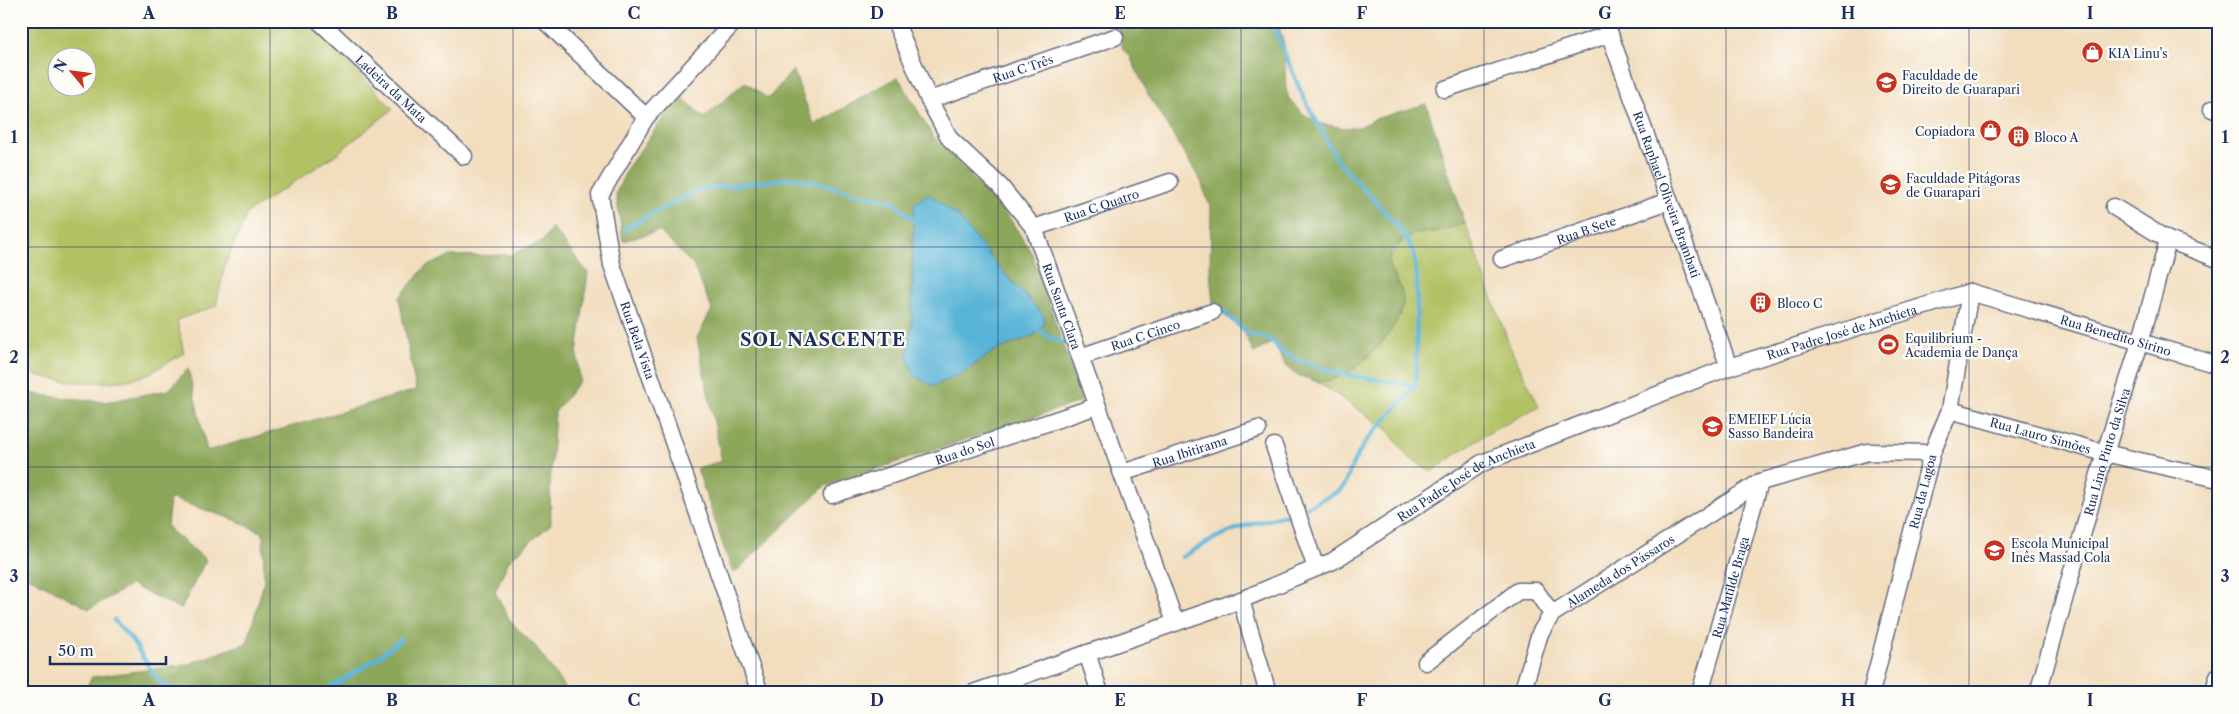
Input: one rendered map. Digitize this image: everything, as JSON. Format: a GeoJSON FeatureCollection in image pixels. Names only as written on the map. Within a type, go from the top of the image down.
{"type":"FeatureCollection","features":[{"type":"Feature","properties":{"kind":"street"},"geometry":{"type":"LineString","coordinates":[[545,21],[646,117]]}},
{"type":"Feature","properties":{"kind":"street","name":"Rua Bela Vista"},"geometry":{"type":"LineString","coordinates":[[735,21],[646,117],[600,195],[612,265],[760,693]]}},
{"type":"Feature","properties":{"kind":"street","name":"Rua Santa Clara"},"geometry":{"type":"LineString","coordinates":[[895,21],[929,100],[950,139],[1000,186],[1034,228],[1175,622]]}},
{"type":"Feature","properties":{"kind":"street","name":"Ladeira da Mata"},"geometry":{"type":"LineString","coordinates":[[325,23],[464,156]]}},
{"type":"Feature","properties":{"kind":"street"},"geometry":{"type":"LineString","coordinates":[[1445,89],[1607,27]]}},
{"type":"Feature","properties":{"kind":"street","name":"Rua Raphael Oliveira Brambati"},"geometry":{"type":"LineString","coordinates":[[1607,27],[1729,367]]}},
{"type":"Feature","properties":{"kind":"street","name":"Rua C Três"},"geometry":{"type":"LineString","coordinates":[[929,100],[1115,37]]}},
{"type":"Feature","properties":{"kind":"street","name":"Rua C Quatro"},"geometry":{"type":"LineString","coordinates":[[1034,228],[1170,182]]}},
{"type":"Feature","properties":{"kind":"street","name":"Rua B Sete"},"geometry":{"type":"LineString","coordinates":[[1502,259],[1670,201]]}},
{"type":"Feature","properties":{"kind":"street"},"geometry":{"type":"LineString","coordinates":[[2114,207],[2168,240],[2218,259]]}},
{"type":"Feature","properties":{"kind":"street","name":"Rua Lino Pinto da Silva"},"geometry":{"type":"LineString","coordinates":[[2038,693],[2105,453],[2140,343],[2168,240]]}},
{"type":"Feature","properties":{"kind":"street","name":"Rua Padre José de Anchieta"},"geometry":{"type":"LineString","coordinates":[[973,693],[1241,600],[1334,561],[1482,463],[1729,367],[1970,292]]}},
{"type":"Feature","properties":{"kind":"street","name":"Rua Benedito Sirino"},"geometry":{"type":"LineString","coordinates":[[1970,292],[2218,365]]}},
{"type":"Feature","properties":{"kind":"street","name":"Rua da Lagoa"},"geometry":{"type":"LineString","coordinates":[[1871,693],[1932,452],[1950,410],[1970,292]]}},
{"type":"Feature","properties":{"kind":"street","name":"Rua C Cinco"},"geometry":{"type":"LineString","coordinates":[[1080,357],[1212,312]]}},
{"type":"Feature","properties":{"kind":"street","name":"Rua do Sol"},"geometry":{"type":"LineString","coordinates":[[832,495],[1097,406]]}},
{"type":"Feature","properties":{"kind":"street","name":"Rua Lauro Simões"},"geometry":{"type":"LineString","coordinates":[[1950,410],[2105,453],[2218,479]]}},
{"type":"Feature","properties":{"kind":"street","name":"Rua Ibitirama"},"geometry":{"type":"LineString","coordinates":[[1122,474],[1258,429]]}},
{"type":"Feature","properties":{"kind":"street"},"geometry":{"type":"LineString","coordinates":[[1274,446],[1316,568]]}},
{"type":"Feature","properties":{"kind":"street"},"geometry":{"type":"LineString","coordinates":[[1760,482],[1868,452],[1932,452]]}},
{"type":"Feature","properties":{"kind":"street","name":"Alameda dos Pássaros"},"geometry":{"type":"LineString","coordinates":[[1522,693],[1540,633],[1552,614],[1760,482]]}},
{"type":"Feature","properties":{"kind":"street","name":"Rua Matilde Braga"},"geometry":{"type":"LineString","coordinates":[[1700,693],[1760,482]]}},
{"type":"Feature","properties":{"kind":"street"},"geometry":{"type":"LineString","coordinates":[[1426,662],[1518,591],[1536,591],[1552,614]]}},
{"type":"Feature","properties":{"kind":"street"},"geometry":{"type":"LineString","coordinates":[[1241,600],[1268,693]]}},
{"type":"Feature","properties":{"kind":"street"},"geometry":{"type":"LineString","coordinates":[[1087,653],[1100,693]]}},
{"type":"Feature","properties":{"kind":"street"},"geometry":{"type":"LineString","coordinates":[[2213,693],[2218,676]]}},
{"type":"Feature","properties":{"kind":"green space"},"geometry":{"type":"Polygon","coordinates":[[[21,21],[308,21],[393,109],[335,155],[247,213],[225,265],[216,306],[177,320],[184,353],[146,375],[112,382],[64,381],[21,370],[21,21]]]}},
{"type":"Feature","properties":{"kind":"green space"},"geometry":{"type":"Polygon","coordinates":[[[1116,21],[1277,21],[1284,45],[1286,89],[1289,99],[1305,115],[1321,124],[1345,128],[1359,127],[1375,119],[1426,104],[1465,223],[1439,231],[1409,236],[1392,251],[1389,265],[1402,293],[1403,301],[1400,314],[1382,343],[1354,368],[1339,377],[1325,381],[1312,380],[1296,374],[1286,365],[1273,342],[1254,353],[1242,327],[1213,303],[1210,271],[1211,210],[1201,181],[1149,96],[1130,57],[1123,49],[1116,21]]]}},
{"type":"Feature","properties":{"kind":"green space"},"geometry":{"type":"Polygon","coordinates":[[[793,70],[814,125],[898,77],[932,135],[1010,219],[1032,254],[1082,401],[825,486],[733,574],[697,468],[722,461],[697,338],[712,309],[693,265],[659,231],[623,241],[616,193],[628,167],[680,95],[704,118],[745,82],[768,99],[793,70]],[[912,234],[912,325],[907,359],[961,374],[994,351],[1032,336],[1044,316],[1002,271],[912,234]]]}},
{"type":"Feature","properties":{"kind":"green space"},"geometry":{"type":"Polygon","coordinates":[[[1465,223],[1510,347],[1539,406],[1478,439],[1431,472],[1407,456],[1387,429],[1318,382],[1343,375],[1399,284],[1389,269],[1388,261],[1400,243],[1417,232],[1438,231],[1465,223]]]}},
{"type":"Feature","properties":{"kind":"green space"},"geometry":{"type":"Polygon","coordinates":[[[552,227],[588,273],[577,353],[580,380],[555,412],[550,488],[551,524],[509,560],[495,592],[511,622],[536,647],[568,693],[83,693],[92,677],[185,665],[247,643],[264,582],[263,533],[235,520],[170,498],[167,527],[206,560],[181,609],[131,585],[89,609],[21,573],[21,390],[39,395],[105,402],[169,390],[188,368],[207,451],[416,390],[399,298],[425,267],[450,256],[510,255],[543,241],[552,227]]]}},
{"type":"Feature","properties":{"kind":"water"},"geometry":{"type":"Polygon","coordinates":[[[928,194],[957,215],[1002,271],[1044,316],[1044,325],[1032,336],[994,351],[961,374],[934,386],[915,376],[907,359],[912,325],[914,204],[928,194]]]}},
{"type":"Feature","properties":{"kind":"waterway"},"geometry":{"type":"LineString","coordinates":[[1182,557],[1215,538],[1241,527],[1295,513],[1339,491],[1345,484],[1354,461],[1367,440],[1416,386],[1417,278],[1414,255],[1406,237],[1337,160],[1302,94],[1271,21]]}},
{"type":"Feature","properties":{"kind":"waterway"},"geometry":{"type":"LineString","coordinates":[[624,229],[697,190],[790,178],[812,181],[849,192],[893,201],[916,222]]}},
{"type":"Feature","properties":{"kind":"waterway"},"geometry":{"type":"LineString","coordinates":[[1215,305],[1248,333],[1272,340],[1281,351],[1303,362],[1341,374],[1416,386]]}},
{"type":"Feature","properties":{"kind":"waterway"},"geometry":{"type":"LineString","coordinates":[[1034,328],[1053,339],[1072,345]]}},
{"type":"Feature","properties":{"kind":"waterway"},"geometry":{"type":"LineString","coordinates":[[114,620],[132,640],[157,679],[176,693]]}},
{"type":"Feature","properties":{"kind":"waterway"},"geometry":{"type":"LineString","coordinates":[[322,693],[373,661],[400,640]]}},
{"type":"Feature","properties":{"kind":"place","name":"KIA Linu's"},"geometry":{"type":"Point","coordinates":[2092,53]}},
{"type":"Feature","properties":{"kind":"place","name":"Faculdade de Direito de Guarapari"},"geometry":{"type":"Point","coordinates":[1886,82]}},
{"type":"Feature","properties":{"kind":"place","name":"Copiadora"},"geometry":{"type":"Point","coordinates":[1991,131]}},
{"type":"Feature","properties":{"kind":"place","name":"Bloco A"},"geometry":{"type":"Point","coordinates":[2018,137]}},
{"type":"Feature","properties":{"kind":"place","name":"Faculdade Pitágoras de Guarapari"},"geometry":{"type":"Point","coordinates":[1890,185]}},
{"type":"Feature","properties":{"kind":"place","name":"Bloco C"},"geometry":{"type":"Point","coordinates":[1761,303]}},
{"type":"Feature","properties":{"kind":"place","name":"Equilibrium - Academia de Dança"},"geometry":{"type":"Point","coordinates":[1889,345]}},
{"type":"Feature","properties":{"kind":"place","name":"EMEIEF Lúcia Sasso Bandeira"},"geometry":{"type":"Point","coordinates":[1712,426]}},
{"type":"Feature","properties":{"kind":"place","name":"Escola Municipal Inês Massad Cola"},"geometry":{"type":"Point","coordinates":[1995,550]}},
{"type":"Feature","properties":{"kind":"district","name":"SOL NASCENTE"},"geometry":{"type":"Point","coordinates":[823,340]}}]}
